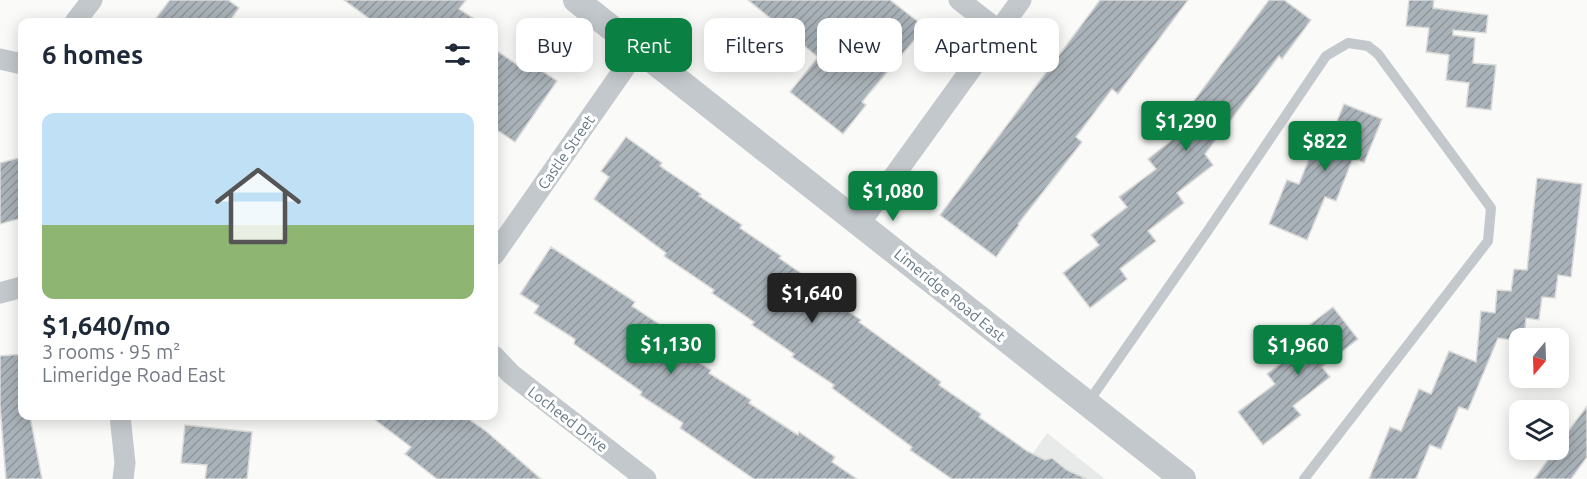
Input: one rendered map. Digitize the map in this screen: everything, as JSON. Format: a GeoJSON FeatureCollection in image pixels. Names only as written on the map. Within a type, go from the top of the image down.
{"type":"FeatureCollection","features":[{"type":"Feature","properties":{"kind":"street"},"geometry":{"type":"LineString","coordinates":[[78,18],[92,0]]}},
{"type":"Feature","properties":{"kind":"street","name":"Limeridge Road East"},"geometry":{"type":"LineString","coordinates":[[576,0],[605,23]]}},
{"type":"Feature","properties":{"kind":"street"},"geometry":{"type":"LineString","coordinates":[[959,0],[982,18]]}},
{"type":"Feature","properties":{"kind":"street"},"geometry":{"type":"LineString","coordinates":[[1007,18],[1021,0]]}},
{"type":"Feature","properties":{"kind":"street"},"geometry":{"type":"LineString","coordinates":[[0,59],[18,63]]}},
{"type":"Feature","properties":{"kind":"street","name":"Castle Street"},"geometry":{"type":"LineString","coordinates":[[498,249],[622,72]]}},
{"type":"Feature","properties":{"kind":"street","name":"Limeridge Road East"},"geometry":{"type":"LineString","coordinates":[[667,72],[1183,479]]}},
{"type":"Feature","properties":{"kind":"street"},"geometry":{"type":"LineString","coordinates":[[860,223],[968,72]]}},
{"type":"Feature","properties":{"kind":"street"},"geometry":{"type":"LineString","coordinates":[[0,293],[18,288]]}},
{"type":"Feature","properties":{"kind":"street","name":"Locheed Drive"},"geometry":{"type":"LineString","coordinates":[[498,360],[511,374],[646,479]]}},
{"type":"Feature","properties":{"kind":"street"},"geometry":{"type":"LineString","coordinates":[[120,420],[123,479]]}},
{"type":"Feature","properties":{"kind":"lane"},"geometry":{"type":"LineString","coordinates":[[1087,404],[1326,56],[1348,43],[1368,46],[1378,54],[1491,208],[1488,241],[1304,479]]}},
{"type":"Feature","properties":{"kind":"shaded area"},"geometry":{"type":"Polygon","coordinates":[[[1047,433],[1105,479],[1015,479],[1047,433]]]}},
{"type":"Feature","properties":{"kind":"building"},"geometry":{"type":"Polygon","coordinates":[[[170,0],[228,0],[239,8],[232,18],[156,18],[170,0]]]}},
{"type":"Feature","properties":{"kind":"building"},"geometry":{"type":"Polygon","coordinates":[[[344,0],[466,0],[459,9],[473,18],[369,18],[344,0]]]}},
{"type":"Feature","properties":{"kind":"building"},"geometry":{"type":"Polygon","coordinates":[[[748,0],[890,0],[914,19],[914,40],[902,54],[902,18],[817,18],[817,56],[805,46],[805,18],[770,18],[748,0]]]}},
{"type":"Feature","properties":{"kind":"building"},"geometry":{"type":"Polygon","coordinates":[[[1100,0],[1188,0],[1118,94],[1112,89],[1076,137],[1082,142],[1018,224],[996,257],[940,215],[1046,72],[1059,72],[1059,55],[1100,0]]]}},
{"type":"Feature","properties":{"kind":"building"},"geometry":{"type":"Polygon","coordinates":[[[1269,0],[1284,0],[1311,20],[1282,59],[1279,56],[1205,154],[1213,165],[1177,193],[1184,203],[1148,231],[1156,241],[1120,269],[1127,279],[1090,308],[1063,273],[1099,245],[1091,235],[1127,207],[1119,197],[1156,169],[1148,159],[1203,115],[1190,106],[1269,0]]]}},
{"type":"Feature","properties":{"kind":"building"},"geometry":{"type":"Polygon","coordinates":[[[1409,0],[1434,0],[1433,8],[1488,15],[1486,33],[1453,30],[1453,35],[1475,38],[1473,63],[1496,65],[1491,110],[1466,107],[1469,83],[1446,80],[1449,55],[1426,52],[1429,28],[1406,26],[1409,0]]]}},
{"type":"Feature","properties":{"kind":"building"},"geometry":{"type":"Polygon","coordinates":[[[498,52],[516,64],[516,72],[544,72],[557,81],[515,142],[498,131],[498,52]]]}},
{"type":"Feature","properties":{"kind":"building"},"geometry":{"type":"Polygon","coordinates":[[[817,58],[817,72],[887,72],[862,102],[866,105],[843,134],[790,92],[817,58]]]}},
{"type":"Feature","properties":{"kind":"building"},"geometry":{"type":"Polygon","coordinates":[[[1344,104],[1382,119],[1364,163],[1353,158],[1336,201],[1325,197],[1307,240],[1269,224],[1287,180],[1299,184],[1316,141],[1327,146],[1344,104]]]}},
{"type":"Feature","properties":{"kind":"building"},"geometry":{"type":"Polygon","coordinates":[[[626,137],[662,163],[660,166],[701,194],[699,196],[742,225],[740,228],[822,288],[819,292],[861,320],[859,322],[941,382],[939,385],[981,414],[979,417],[1027,451],[1045,460],[1052,458],[1067,470],[1087,479],[952,479],[910,450],[912,447],[832,388],[834,385],[792,357],[794,354],[752,325],[754,322],[712,293],[714,290],[664,256],[666,253],[594,199],[609,177],[601,171],[626,137]]]}},
{"type":"Feature","properties":{"kind":"building"},"geometry":{"type":"Polygon","coordinates":[[[18,158],[18,219],[0,224],[0,163],[18,158]]]}},
{"type":"Feature","properties":{"kind":"building"},"geometry":{"type":"Polygon","coordinates":[[[1537,178],[1582,184],[1571,277],[1558,275],[1555,298],[1542,297],[1539,320],[1526,318],[1525,328],[1509,328],[1509,340],[1498,338],[1468,410],[1459,407],[1441,449],[1430,445],[1416,479],[1369,479],[1390,427],[1401,431],[1419,389],[1431,394],[1449,351],[1476,362],[1481,311],[1495,313],[1497,290],[1511,291],[1514,269],[1527,270],[1537,178]]]}},
{"type":"Feature","properties":{"kind":"building"},"geometry":{"type":"Polygon","coordinates":[[[551,247],[635,302],[632,306],[674,334],[671,338],[703,358],[700,363],[711,370],[709,373],[751,400],[749,403],[798,435],[799,432],[835,457],[832,462],[857,479],[754,479],[680,428],[683,423],[640,395],[642,392],[574,344],[575,339],[534,313],[539,306],[520,294],[551,247]]]}},
{"type":"Feature","properties":{"kind":"building"},"geometry":{"type":"Polygon","coordinates":[[[1333,307],[1358,339],[1322,367],[1330,377],[1293,406],[1301,415],[1263,445],[1238,412],[1275,384],[1267,374],[1303,346],[1295,336],[1333,307]]]}},
{"type":"Feature","properties":{"kind":"building"},"geometry":{"type":"Polygon","coordinates":[[[18,354],[18,420],[31,420],[42,479],[6,479],[0,405],[0,356],[18,354]]]}},
{"type":"Feature","properties":{"kind":"building"},"geometry":{"type":"Polygon","coordinates":[[[1587,406],[1587,457],[1571,479],[1534,479],[1548,460],[1569,460],[1569,430],[1587,406]]]}},
{"type":"Feature","properties":{"kind":"building"},"geometry":{"type":"Polygon","coordinates":[[[375,420],[470,420],[541,479],[437,479],[405,454],[411,447],[375,420]]]}},
{"type":"Feature","properties":{"kind":"building"},"geometry":{"type":"Polygon","coordinates":[[[185,425],[252,432],[247,479],[205,479],[207,465],[181,463],[185,425]]]}}]}
